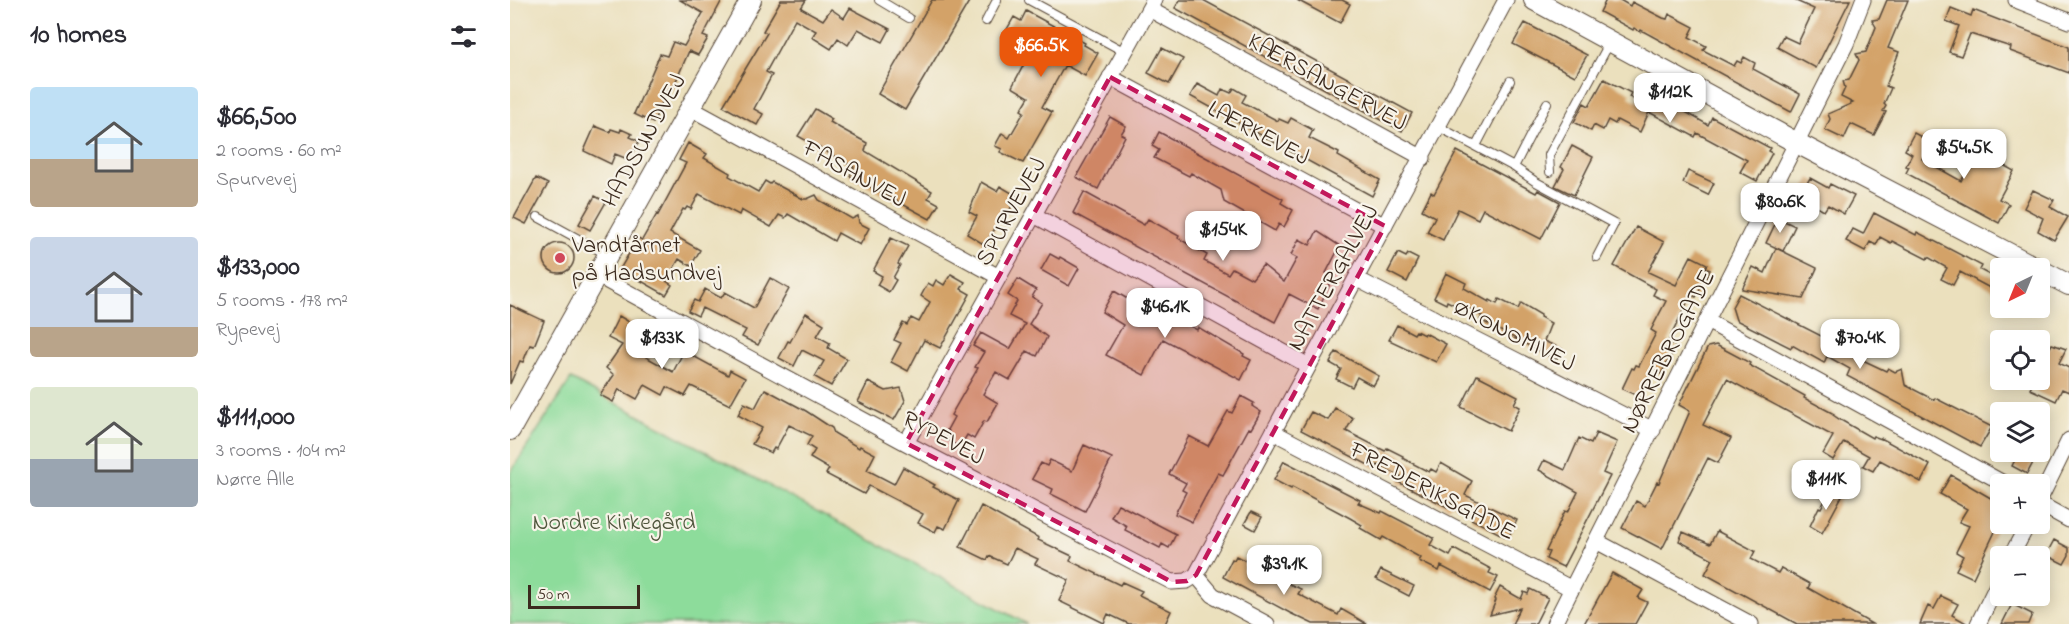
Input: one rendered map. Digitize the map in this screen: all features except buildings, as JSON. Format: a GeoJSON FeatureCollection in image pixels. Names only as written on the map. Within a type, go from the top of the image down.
{"type":"FeatureCollection","features":[{"type":"Feature","properties":{"kind":"street","name":"HADSUNDVEJ"},"geometry":{"type":"LineString","coordinates":[[510,430],[751,0]]}},
{"type":"Feature","properties":{"kind":"street","name":"NATTERGALVEJ"},"geometry":{"type":"LineString","coordinates":[[1196,575],[1506,0]]}},
{"type":"Feature","properties":{"kind":"street"},"geometry":{"type":"LineString","coordinates":[[1534,0],[1797,143],[2017,258]]}},
{"type":"Feature","properties":{"kind":"street","name":"NØRREBROGADE"},"geometry":{"type":"LineString","coordinates":[[1554,624],[1797,143],[1846,44],[1863,0]]}},
{"type":"Feature","properties":{"kind":"street"},"geometry":{"type":"LineString","coordinates":[[2016,0],[2069,21]]}},
{"type":"Feature","properties":{"kind":"street","name":"SPURVEVEJ"},"geometry":{"type":"LineString","coordinates":[[906,443],[1151,4]]}},
{"type":"Feature","properties":{"kind":"street","name":"KÆRSANGERVEJ"},"geometry":{"type":"LineString","coordinates":[[1151,4],[1422,158]]}},
{"type":"Feature","properties":{"kind":"street","name":"LÆRKEVEJ"},"geometry":{"type":"LineString","coordinates":[[1110,77],[1385,226]]}},
{"type":"Feature","properties":{"kind":"street","name":"FASANVEJ"},"geometry":{"type":"LineString","coordinates":[[690,108],[999,277]]}},
{"type":"Feature","properties":{"kind":"street"},"geometry":{"type":"LineString","coordinates":[[1034,215],[1309,366]]}},
{"type":"Feature","properties":{"kind":"street","name":"RYPEVEJ"},"geometry":{"type":"LineString","coordinates":[[596,275],[906,443],[1172,582],[1187,581],[1196,575]]}},
{"type":"Feature","properties":{"kind":"street"},"geometry":{"type":"LineString","coordinates":[[2050,275],[2069,285]]}},
{"type":"Feature","properties":{"kind":"street","name":"ØKONOMIVEJ"},"geometry":{"type":"LineString","coordinates":[[1357,279],[1653,430]]}},
{"type":"Feature","properties":{"kind":"street"},"geometry":{"type":"LineString","coordinates":[[1707,321],[1990,476]]}},
{"type":"Feature","properties":{"kind":"street","name":"FREDERIKSGADE"},"geometry":{"type":"LineString","coordinates":[[1273,432],[1572,589]]}},
{"type":"Feature","properties":{"kind":"street"},"geometry":{"type":"LineString","coordinates":[[2050,479],[2069,440]]}},
{"type":"Feature","properties":{"kind":"street"},"geometry":{"type":"LineString","coordinates":[[2050,510],[2069,520]]}},
{"type":"Feature","properties":{"kind":"street"},"geometry":{"type":"LineString","coordinates":[[1596,541],[1751,624]]}},
{"type":"Feature","properties":{"kind":"street"},"geometry":{"type":"LineString","coordinates":[[1196,575],[1214,595],[1267,624]]}},
{"type":"Feature","properties":{"kind":"street"},"geometry":{"type":"LineString","coordinates":[[1978,624],[1990,599]]}},
{"type":"Feature","properties":{"kind":"lane"},"geometry":{"type":"LineString","coordinates":[[879,0],[909,18]]}},
{"type":"Feature","properties":{"kind":"lane"},"geometry":{"type":"LineString","coordinates":[[986,21],[997,0]]}},
{"type":"Feature","properties":{"kind":"lane"},"geometry":{"type":"LineString","coordinates":[[1029,0],[1125,52]]}},
{"type":"Feature","properties":{"kind":"lane"},"geometry":{"type":"LineString","coordinates":[[1550,172],[1549,155],[1611,42]]}},
{"type":"Feature","properties":{"kind":"lane"},"geometry":{"type":"LineString","coordinates":[[1476,146],[1510,81]]}},
{"type":"Feature","properties":{"kind":"lane"},"geometry":{"type":"LineString","coordinates":[[1514,166],[1548,103]]}},
{"type":"Feature","properties":{"kind":"lane"},"geometry":{"type":"LineString","coordinates":[[1439,127],[1514,166],[1536,182],[1614,224],[1597,257]]}},
{"type":"Feature","properties":{"kind":"lane"},"geometry":{"type":"LineString","coordinates":[[538,217],[607,255]]}},
{"type":"Feature","properties":{"kind":"highlighted area"},"geometry":{"type":"Polygon","coordinates":[[[1110,77],[1385,226],[1196,575],[1187,581],[1172,582],[906,443],[1110,77]]]}},
{"type":"Feature","properties":{"kind":"green space","name":"Nordre Kirkegård"},"geometry":{"type":"Polygon","coordinates":[[[571,379],[1027,624],[510,624],[510,473],[571,379]]]}},
{"type":"Feature","properties":{"kind":"place","name":"Vandtårnet på Hadsundvej"},"geometry":{"type":"Point","coordinates":[560,258]}}]}
